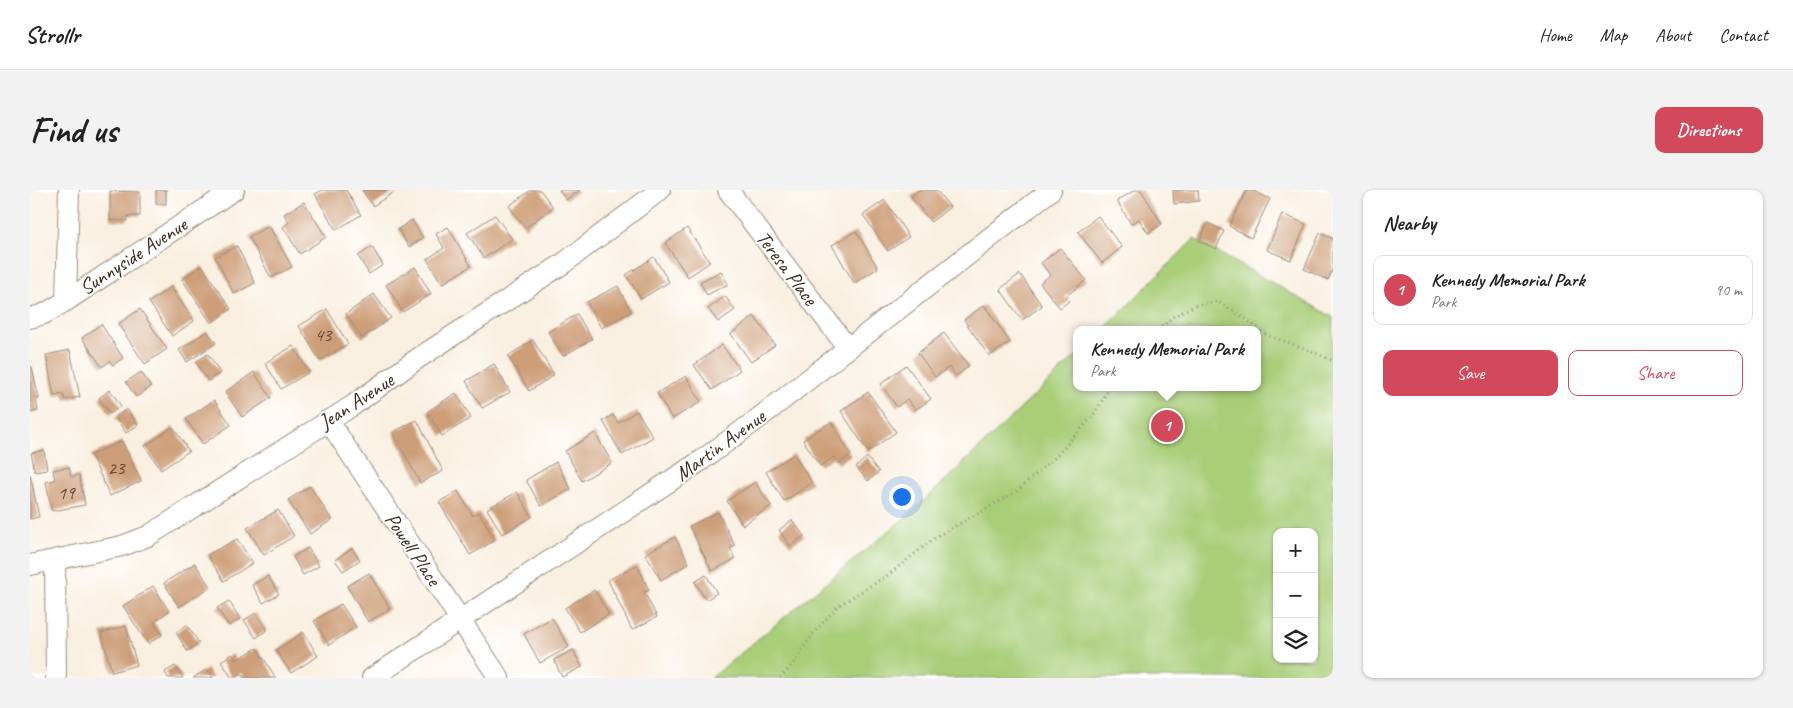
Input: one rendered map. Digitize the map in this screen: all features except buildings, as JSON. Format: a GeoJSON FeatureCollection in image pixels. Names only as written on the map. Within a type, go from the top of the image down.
{"type":"FeatureCollection","features":[{"type":"Feature","properties":{"kind":"street"},"geometry":{"type":"LineString","coordinates":[[66,301],[70,190]]}},
{"type":"Feature","properties":{"kind":"street","name":"Sunnyside Avenue"},"geometry":{"type":"LineString","coordinates":[[30,318],[44,314],[66,301],[234,190]]}},
{"type":"Feature","properties":{"kind":"street","name":"Jean Avenue"},"geometry":{"type":"LineString","coordinates":[[30,566],[122,546],[148,536],[352,406],[417,359],[564,263],[660,190]]}},
{"type":"Feature","properties":{"kind":"street","name":"Teresa Place"},"geometry":{"type":"LineString","coordinates":[[728,190],[847,347]]}},
{"type":"Feature","properties":{"kind":"street","name":"Martin Avenue"},"geometry":{"type":"LineString","coordinates":[[372,678],[702,460],[755,421],[847,347],[1051,190]]}},
{"type":"Feature","properties":{"kind":"street","name":"Powell Place"},"geometry":{"type":"LineString","coordinates":[[328,420],[499,678]]}},
{"type":"Feature","properties":{"kind":"street"},"geometry":{"type":"LineString","coordinates":[[55,560],[56,678]]}},
{"type":"Feature","properties":{"kind":"path"},"geometry":{"type":"LineString","coordinates":[[1163,326],[1174,316],[1196,305],[1218,302],[1243,316],[1256,326]]}},
{"type":"Feature","properties":{"kind":"path"},"geometry":{"type":"LineString","coordinates":[[1261,330],[1267,335],[1314,352],[1333,362]]}},
{"type":"Feature","properties":{"kind":"path"},"geometry":{"type":"LineString","coordinates":[[780,678],[793,664],[813,634],[838,606],[888,575],[936,538],[1016,492],[1054,458],[1093,416],[1108,391]]}},
{"type":"Feature","properties":{"kind":"green space"},"geometry":{"type":"Polygon","coordinates":[[[1194,239],[1333,317],[1333,678],[711,678],[914,510],[1073,359],[1073,391],[1261,391],[1261,326],[1107,326],[1194,239]]]}},
{"type":"Feature","properties":{"kind":"place","name":"Kennedy Memorial Park"},"geometry":{"type":"Point","coordinates":[1167,426]}}]}
